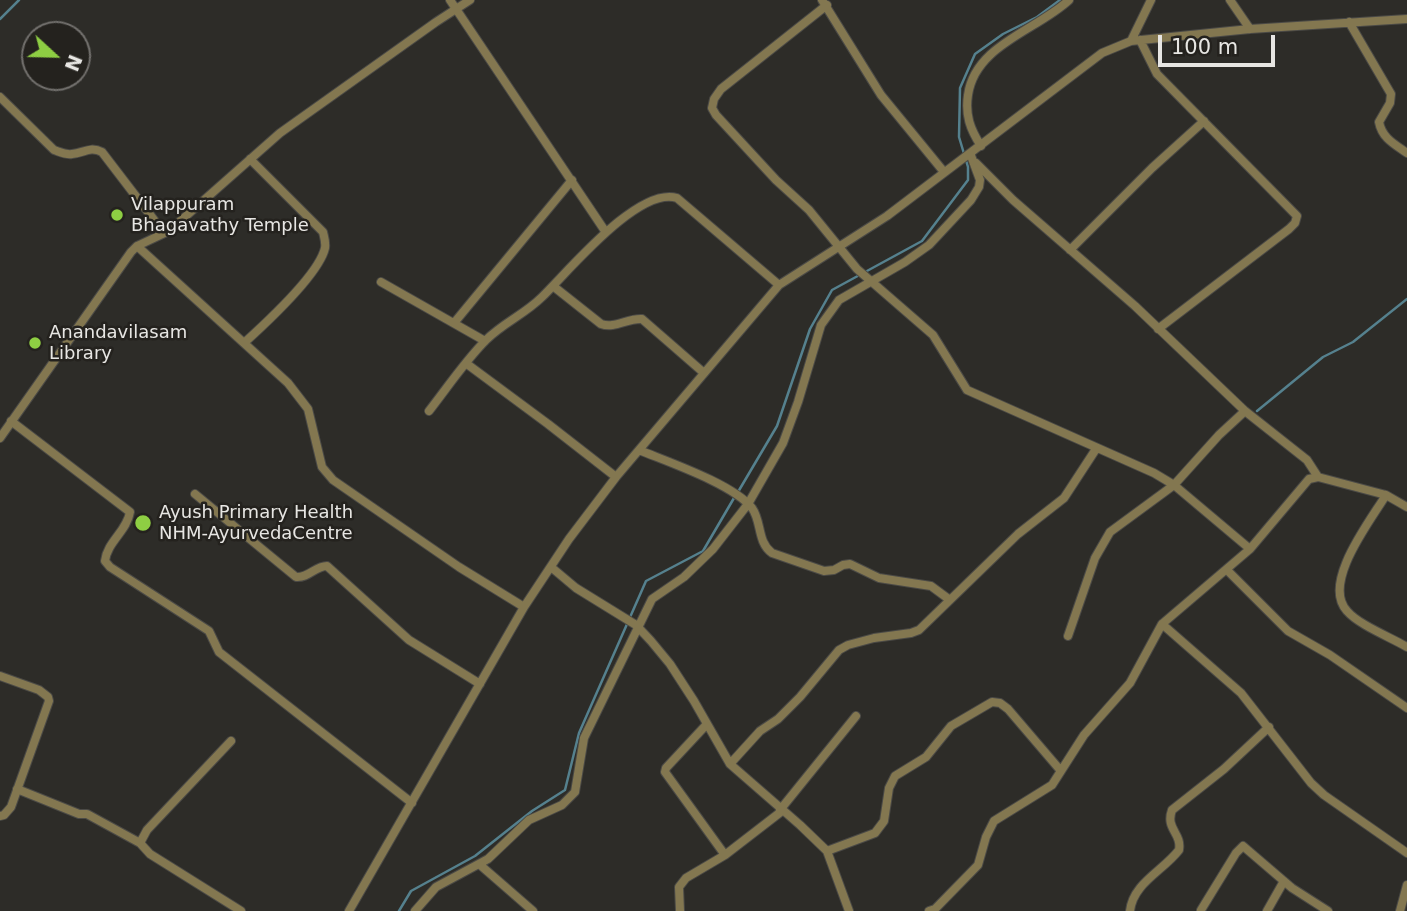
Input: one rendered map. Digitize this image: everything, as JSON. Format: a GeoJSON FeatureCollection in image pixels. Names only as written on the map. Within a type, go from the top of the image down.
{"type":"FeatureCollection","features":[{"type":"Feature","properties":{"kind":"street"},"geometry":{"type":"LineString","coordinates":[[450,0],[605,232]]}},
{"type":"Feature","properties":{"kind":"street"},"geometry":{"type":"LineString","coordinates":[[0,438],[137,246],[164,233],[280,133],[470,0]]}},
{"type":"Feature","properties":{"kind":"street"},"geometry":{"type":"LineString","coordinates":[[981,146],[969,126],[967,102],[979,67],[1000,47],[1069,0]]}},
{"type":"Feature","properties":{"kind":"street"},"geometry":{"type":"LineString","coordinates":[[1136,40],[1151,0]]}},
{"type":"Feature","properties":{"kind":"street"},"geometry":{"type":"LineString","coordinates":[[1230,0],[1250,29]]}},
{"type":"Feature","properties":{"kind":"street"},"geometry":{"type":"LineString","coordinates":[[944,172],[881,95],[825,2],[721,89],[714,99],[712,108],[716,115],[757,160],[809,210],[857,269],[933,335],[967,390],[1154,473],[1174,485],[1250,549]]}},
{"type":"Feature","properties":{"kind":"street"},"geometry":{"type":"LineString","coordinates":[[349,911],[524,607],[569,539],[639,450],[779,285],[887,216],[944,172],[969,157],[1102,53],[1136,40],[1250,29],[1407,19]]}},
{"type":"Feature","properties":{"kind":"street"},"geometry":{"type":"LineString","coordinates":[[1349,22],[1391,93],[1390,103],[1379,122],[1381,130],[1387,139],[1407,153]]}},
{"type":"Feature","properties":{"kind":"street"},"geometry":{"type":"LineString","coordinates":[[1136,40],[1157,74],[1287,203],[1296,213],[1297,219],[1289,229],[1158,329]]}},
{"type":"Feature","properties":{"kind":"street"},"geometry":{"type":"LineString","coordinates":[[0,97],[54,150],[73,155],[91,148],[102,152],[164,233]]}},
{"type":"Feature","properties":{"kind":"street"},"geometry":{"type":"LineString","coordinates":[[1070,250],[1152,168],[1204,121]]}},
{"type":"Feature","properties":{"kind":"street"},"geometry":{"type":"LineString","coordinates":[[969,157],[1245,411],[1307,460],[1318,477]]}},
{"type":"Feature","properties":{"kind":"street"},"geometry":{"type":"LineString","coordinates":[[415,911],[436,887],[488,859],[530,820],[562,805],[575,792],[584,738],[652,599],[684,577],[713,549],[746,503],[783,443],[821,326],[839,300],[869,280],[905,262],[929,244],[971,200],[980,180],[969,157]]}},
{"type":"Feature","properties":{"kind":"street"},"geometry":{"type":"LineString","coordinates":[[244,343],[285,303],[317,263],[325,246],[323,232],[250,159]]}},
{"type":"Feature","properties":{"kind":"street"},"geometry":{"type":"LineString","coordinates":[[454,323],[572,180]]}},
{"type":"Feature","properties":{"kind":"street"},"geometry":{"type":"LineString","coordinates":[[429,411],[485,341],[523,313],[553,286],[605,232],[654,199],[670,196],[677,198],[779,285]]}},
{"type":"Feature","properties":{"kind":"street"},"geometry":{"type":"LineString","coordinates":[[137,246],[303,400],[313,426],[323,467],[333,480],[459,567],[524,607]]}},
{"type":"Feature","properties":{"kind":"street"},"geometry":{"type":"LineString","coordinates":[[381,282],[485,341]]}},
{"type":"Feature","properties":{"kind":"street"},"geometry":{"type":"LineString","coordinates":[[553,286],[601,324],[609,327],[631,319],[642,319],[704,373]]}},
{"type":"Feature","properties":{"kind":"street"},"geometry":{"type":"LineString","coordinates":[[467,364],[616,478]]}},
{"type":"Feature","properties":{"kind":"street"},"geometry":{"type":"LineString","coordinates":[[1068,636],[1088,577],[1110,532],[1174,485],[1219,435],[1245,411]]}},
{"type":"Feature","properties":{"kind":"street"},"geometry":{"type":"LineString","coordinates":[[12,421],[130,512],[127,523],[106,554],[105,561],[110,567],[209,631],[219,652],[412,803]]}},
{"type":"Feature","properties":{"kind":"street"},"geometry":{"type":"LineString","coordinates":[[730,764],[760,731],[778,719],[839,650],[874,638],[911,634],[919,630],[1018,534],[1064,498],[1096,449]]}},
{"type":"Feature","properties":{"kind":"street"},"geometry":{"type":"LineString","coordinates":[[639,450],[732,492],[754,512],[762,541],[772,553],[824,571],[850,564],[879,578],[931,586],[950,600]]}},
{"type":"Feature","properties":{"kind":"street"},"geometry":{"type":"LineString","coordinates":[[929,911],[935,909],[978,865],[986,837],[998,817],[1052,785],[1084,735],[1130,682],[1162,624],[1250,549],[1307,481],[1318,477],[1386,495],[1407,507]]}},
{"type":"Feature","properties":{"kind":"street"},"geometry":{"type":"LineString","coordinates":[[195,494],[296,577],[304,578],[322,566],[327,566],[410,640],[480,684]]}},
{"type":"Feature","properties":{"kind":"street"},"geometry":{"type":"LineString","coordinates":[[1386,495],[1348,559],[1341,580],[1340,595],[1342,604],[1352,616],[1407,647]]}},
{"type":"Feature","properties":{"kind":"street"},"geometry":{"type":"LineString","coordinates":[[551,567],[576,588],[638,626],[670,664],[730,764],[827,851],[849,911]]}},
{"type":"Feature","properties":{"kind":"street"},"geometry":{"type":"LineString","coordinates":[[1227,570],[1288,631],[1330,655],[1407,708]]}},
{"type":"Feature","properties":{"kind":"street"},"geometry":{"type":"LineString","coordinates":[[1162,624],[1241,692],[1311,783],[1407,853]]}},
{"type":"Feature","properties":{"kind":"street"},"geometry":{"type":"LineString","coordinates":[[0,676],[48,696],[11,807],[0,816]]}},
{"type":"Feature","properties":{"kind":"street"},"geometry":{"type":"LineString","coordinates":[[827,851],[875,833],[884,821],[889,788],[895,776],[926,757],[951,726],[992,702],[1004,706],[1061,771]]}},
{"type":"Feature","properties":{"kind":"street"},"geometry":{"type":"LineString","coordinates":[[680,911],[681,882],[725,855],[781,810],[856,716]]}},
{"type":"Feature","properties":{"kind":"street"},"geometry":{"type":"LineString","coordinates":[[707,724],[665,772],[725,855]]}},
{"type":"Feature","properties":{"kind":"street"},"geometry":{"type":"LineString","coordinates":[[1130,911],[1131,900],[1136,891],[1180,848],[1180,841],[1169,822],[1172,810],[1224,769],[1269,727]]}},
{"type":"Feature","properties":{"kind":"street"},"geometry":{"type":"LineString","coordinates":[[140,843],[147,830],[231,741]]}},
{"type":"Feature","properties":{"kind":"street"},"geometry":{"type":"LineString","coordinates":[[18,789],[79,814],[87,814],[140,843],[150,854],[241,911]]}},
{"type":"Feature","properties":{"kind":"street"},"geometry":{"type":"LineString","coordinates":[[1201,910],[1241,847],[1247,848],[1292,888],[1328,911]]}},
{"type":"Feature","properties":{"kind":"street"},"geometry":{"type":"LineString","coordinates":[[479,864],[533,911]]}},
{"type":"Feature","properties":{"kind":"street"},"geometry":{"type":"LineString","coordinates":[[1267,911],[1284,881]]}},
{"type":"Feature","properties":{"kind":"street"},"geometry":{"type":"LineString","coordinates":[[1400,911],[1407,885]]}},
{"type":"Feature","properties":{"kind":"waterway"},"geometry":{"type":"LineString","coordinates":[[0,19],[19,0]]}},
{"type":"Feature","properties":{"kind":"waterway"},"geometry":{"type":"LineString","coordinates":[[738,492],[777,426],[810,329],[832,290],[922,241],[968,180],[968,167],[959,137],[960,88],[975,54],[1060,0]]}},
{"type":"Feature","properties":{"kind":"waterway"},"geometry":{"type":"LineString","coordinates":[[1257,411],[1323,357],[1353,342],[1407,299]]}},
{"type":"Feature","properties":{"kind":"waterway"},"geometry":{"type":"LineString","coordinates":[[399,911],[411,891],[475,856],[532,811],[565,790],[579,733],[646,581],[703,551],[734,498]]}},
{"type":"Feature","properties":{"kind":"place","name":"Vilappuram Bhagavathy Temple"},"geometry":{"type":"Point","coordinates":[117,215]}},
{"type":"Feature","properties":{"kind":"place","name":"Anandavilasam Library"},"geometry":{"type":"Point","coordinates":[35,343]}},
{"type":"Feature","properties":{"kind":"place","name":"Ayush Primary Health NHM-AyurvedaCentre"},"geometry":{"type":"Point","coordinates":[143,523]}}]}
